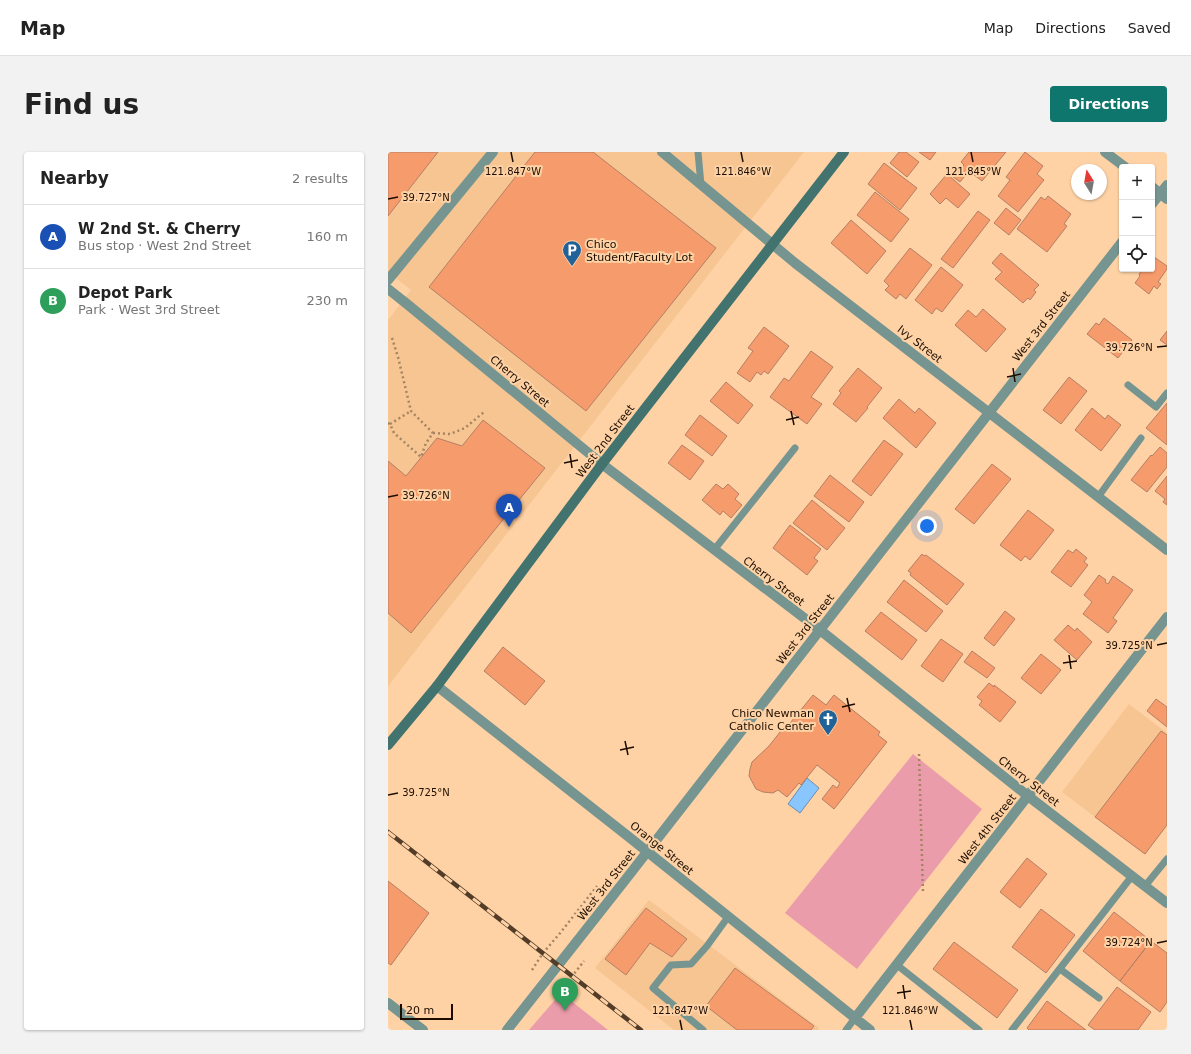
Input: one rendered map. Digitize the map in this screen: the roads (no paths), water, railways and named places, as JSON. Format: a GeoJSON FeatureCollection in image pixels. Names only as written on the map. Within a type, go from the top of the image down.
{"type":"FeatureCollection","features":[{"type":"Feature","properties":{"kind":"street"},"geometry":{"type":"LineString","coordinates":[[388,280],[493,152]]}},
{"type":"Feature","properties":{"kind":"street","name":"Ivy Street"},"geometry":{"type":"LineString","coordinates":[[662,152],[772,244],[1167,550]]}},
{"type":"Feature","properties":{"kind":"street","name":"West 2nd Street"},"geometry":{"type":"LineString","coordinates":[[388,745],[437,686],[602,464],[844,152]]}},
{"type":"Feature","properties":{"kind":"street"},"geometry":{"type":"LineString","coordinates":[[1106,152],[1121,164]]}},
{"type":"Feature","properties":{"kind":"street"},"geometry":{"type":"LineString","coordinates":[[1160,193],[1167,185]]}},
{"type":"Feature","properties":{"kind":"street","name":"West 3rd Street"},"geometry":{"type":"LineString","coordinates":[[507,1030],[1119,246]]}},
{"type":"Feature","properties":{"kind":"street","name":"Cherry Street"},"geometry":{"type":"LineString","coordinates":[[388,289],[602,464],[820,630],[1028,796],[1167,903]]}},
{"type":"Feature","properties":{"kind":"street","name":"West 4th Street"},"geometry":{"type":"LineString","coordinates":[[855,1018],[1167,618]]}},
{"type":"Feature","properties":{"kind":"street","name":"Orange Street"},"geometry":{"type":"LineString","coordinates":[[437,686],[870,1030]]}},
{"type":"Feature","properties":{"kind":"street"},"geometry":{"type":"LineString","coordinates":[[388,1003],[423,1030]]}},
{"type":"Feature","properties":{"kind":"lane"},"geometry":{"type":"LineString","coordinates":[[698,152],[701,185]]}},
{"type":"Feature","properties":{"kind":"lane"},"geometry":{"type":"LineString","coordinates":[[1128,385],[1156,407],[1167,393]]}},
{"type":"Feature","properties":{"kind":"lane"},"geometry":{"type":"LineString","coordinates":[[1098,497],[1141,438]]}},
{"type":"Feature","properties":{"kind":"lane"},"geometry":{"type":"LineString","coordinates":[[714,550],[796,448]]}},
{"type":"Feature","properties":{"kind":"lane"},"geometry":{"type":"LineString","coordinates":[[1145,886],[1167,859]]}},
{"type":"Feature","properties":{"kind":"lane"},"geometry":{"type":"LineString","coordinates":[[1012,1030],[1132,876]]}},
{"type":"Feature","properties":{"kind":"lane"},"geometry":{"type":"LineString","coordinates":[[703,1030],[653,988],[671,965],[691,964],[707,946],[728,917]]}},
{"type":"Feature","properties":{"kind":"lane"},"geometry":{"type":"LineString","coordinates":[[897,965],[979,1030]]}},
{"type":"Feature","properties":{"kind":"lane"},"geometry":{"type":"LineString","coordinates":[[1060,969],[1098,998]]}},
{"type":"Feature","properties":{"kind":"lane"},"geometry":{"type":"LineString","coordinates":[[846,1030],[855,1018]]}},
{"type":"Feature","properties":{"kind":"water"},"geometry":{"type":"Polygon","coordinates":[[[807,778],[819,788],[800,813],[788,804],[807,778]]]}},
{"type":"Feature","properties":{"kind":"railway"},"geometry":{"type":"LineString","coordinates":[[388,832],[641,1030]]}},
{"type":"Feature","properties":{"kind":"place","name":"Chico Student/Faculty Lot"},"geometry":{"type":"Point","coordinates":[572,267]}},
{"type":"Feature","properties":{"kind":"place","name":"W 2nd St. & Cherry"},"geometry":{"type":"Point","coordinates":[509,527]}},
{"type":"Feature","properties":{"kind":"place","name":"Chico Newman Catholic Center"},"geometry":{"type":"Point","coordinates":[828,736]}},
{"type":"Feature","properties":{"kind":"place","name":"Depot Park"},"geometry":{"type":"Point","coordinates":[565,1011]}}]}
